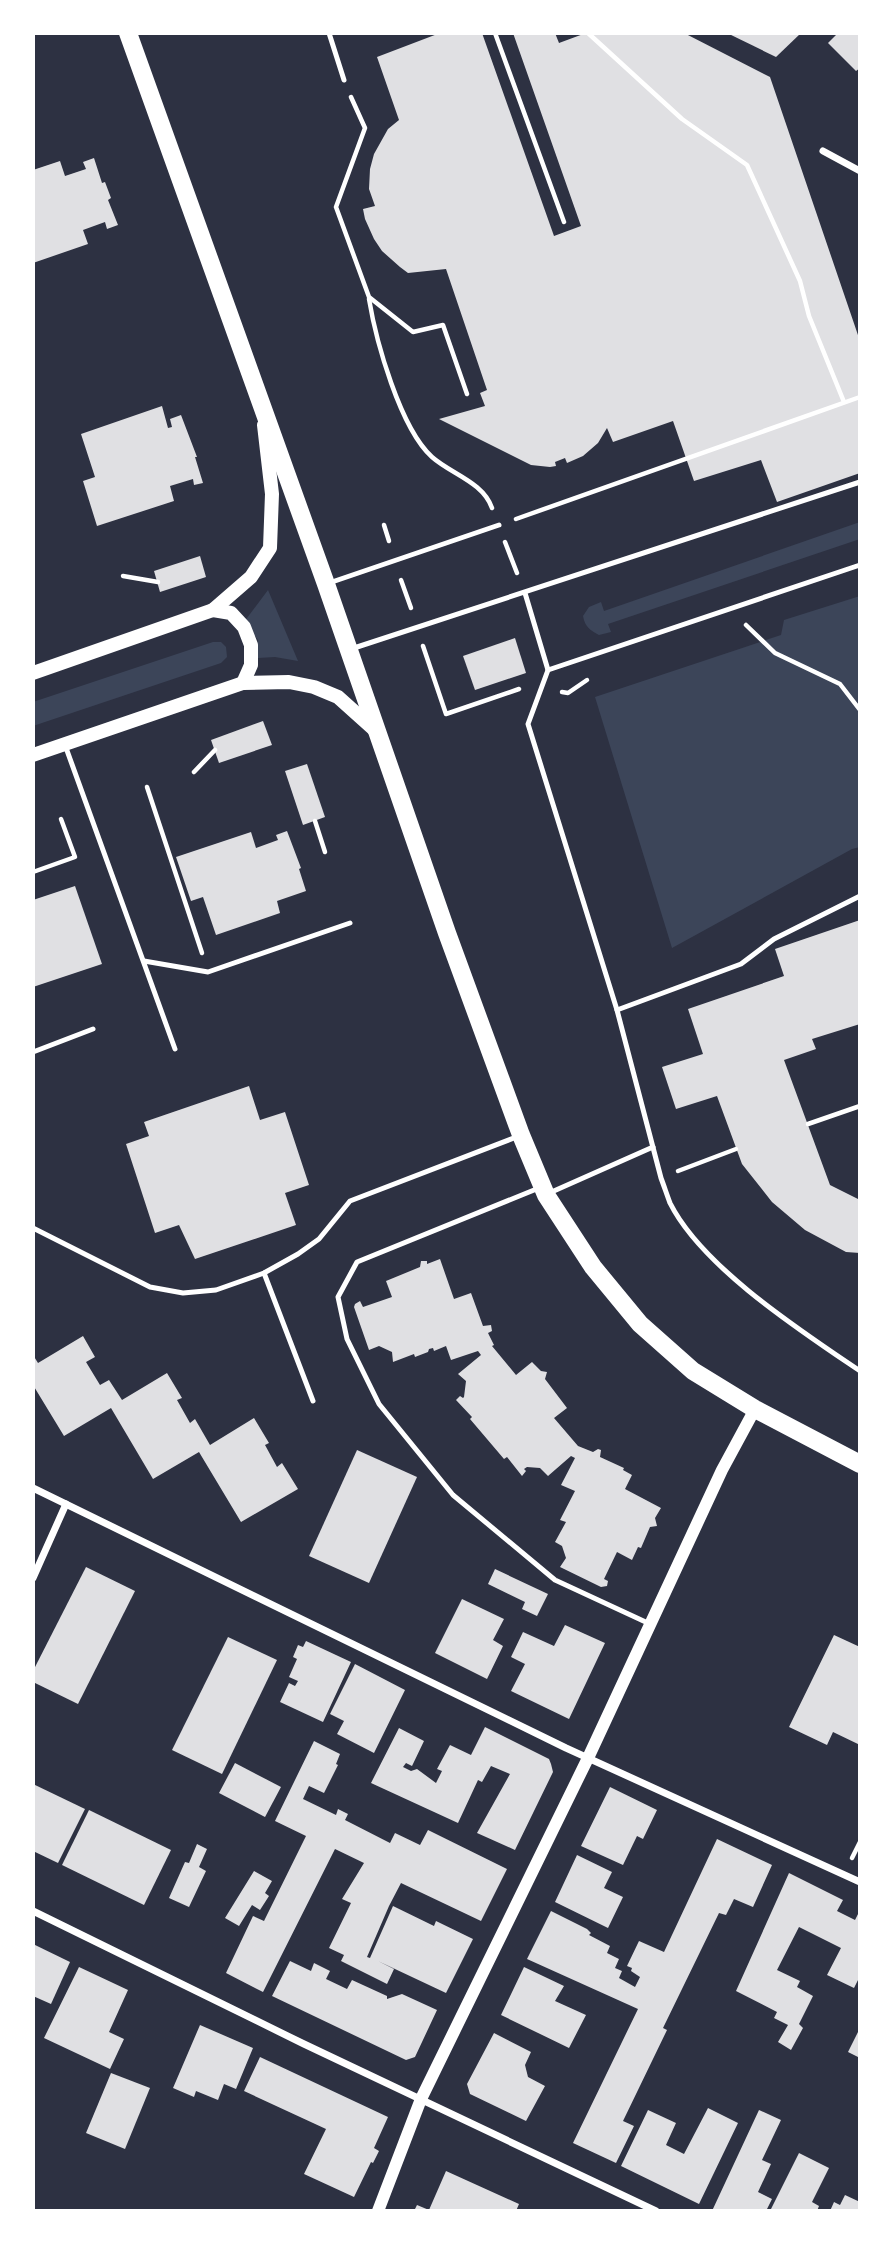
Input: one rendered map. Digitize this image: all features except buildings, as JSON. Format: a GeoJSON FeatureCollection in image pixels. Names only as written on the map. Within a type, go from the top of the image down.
{"type":"FeatureCollection","features":[{"type":"Feature","properties":{"kind":"main road"},"geometry":{"type":"LineString","coordinates":[[128,33],[326,584],[447,933],[521,1136],[544,1191],[593,1267],[640,1324],[693,1371],[755,1409],[860,1464]]}},
{"type":"Feature","properties":{"kind":"main road"},"geometry":{"type":"LineString","coordinates":[[33,673],[213,610],[251,577],[270,548],[272,494],[262,406]]}},
{"type":"Feature","properties":{"kind":"main road"},"geometry":{"type":"LineString","coordinates":[[213,610],[231,613],[244,627],[251,645],[251,665],[243,683]]}},
{"type":"Feature","properties":{"kind":"main road"},"geometry":{"type":"LineString","coordinates":[[33,755],[243,683],[289,682],[314,687],[338,697],[377,732]]}},
{"type":"Feature","properties":{"kind":"street"},"geometry":{"type":"LineString","coordinates":[[823,150],[860,171]]}},
{"type":"Feature","properties":{"kind":"street"},"geometry":{"type":"LineString","coordinates":[[378,2211],[421,2099],[587,1758],[722,1470],[755,1409]]}},
{"type":"Feature","properties":{"kind":"street"},"geometry":{"type":"LineString","coordinates":[[33,1489],[587,1758],[860,1882]]}},
{"type":"Feature","properties":{"kind":"street"},"geometry":{"type":"LineString","coordinates":[[33,1578],[66,1504]]}},
{"type":"Feature","properties":{"kind":"street"},"geometry":{"type":"LineString","coordinates":[[33,1911],[304,2044],[656,2211]]}},
{"type":"Feature","properties":{"kind":"lane"},"geometry":{"type":"LineString","coordinates":[[329,33],[344,80]]}},
{"type":"Feature","properties":{"kind":"lane"},"geometry":{"type":"LineString","coordinates":[[348,650],[860,482]]}},
{"type":"Feature","properties":{"kind":"lane"},"geometry":{"type":"LineString","coordinates":[[326,584],[499,525]]}},
{"type":"Feature","properties":{"kind":"lane"},"geometry":{"type":"LineString","coordinates":[[548,670],[860,565]]}},
{"type":"Feature","properties":{"kind":"lane"},"geometry":{"type":"LineString","coordinates":[[526,593],[548,670],[528,724],[617,1010],[661,1178],[671,1204],[709,1256],[769,1307],[860,1371]]}},
{"type":"Feature","properties":{"kind":"lane"},"geometry":{"type":"LineString","coordinates":[[65,744],[175,1049]]}},
{"type":"Feature","properties":{"kind":"lane"},"geometry":{"type":"LineString","coordinates":[[617,1010],[741,964],[774,939],[860,896]]}},
{"type":"Feature","properties":{"kind":"lane"},"geometry":{"type":"LineString","coordinates":[[144,961],[208,972],[350,923]]}},
{"type":"Feature","properties":{"kind":"lane"},"geometry":{"type":"LineString","coordinates":[[33,1052],[93,1029]]}},
{"type":"Feature","properties":{"kind":"lane"},"geometry":{"type":"LineString","coordinates":[[33,1228],[150,1287],[183,1293],[216,1290],[264,1273],[298,1254],[319,1239],[350,1201],[521,1136]]}},
{"type":"Feature","properties":{"kind":"lane"},"geometry":{"type":"LineString","coordinates":[[650,1624],[555,1580],[453,1495],[379,1404],[346,1339],[338,1297],[357,1262],[653,1147]]}},
{"type":"Feature","properties":{"kind":"lane"},"geometry":{"type":"LineString","coordinates":[[264,1273],[313,1401]]}},
{"type":"Feature","properties":{"kind":"path"},"geometry":{"type":"LineString","coordinates":[[495,33],[564,222]]}},
{"type":"Feature","properties":{"kind":"path"},"geometry":{"type":"LineString","coordinates":[[588,33],[682,119],[747,165],[800,281],[809,316],[844,402]]}},
{"type":"Feature","properties":{"kind":"path"},"geometry":{"type":"LineString","coordinates":[[344,80],[365,128],[336,207],[369,297],[376,337],[412,434],[432,457],[488,495],[526,593]]}},
{"type":"Feature","properties":{"kind":"path"},"geometry":{"type":"LineString","coordinates":[[369,297],[413,332],[443,325],[467,394]]}},
{"type":"Feature","properties":{"kind":"path"},"geometry":{"type":"LineString","coordinates":[[499,525],[860,397]]}},
{"type":"Feature","properties":{"kind":"path"},"geometry":{"type":"LineString","coordinates":[[384,525],[446,714],[521,689]]}},
{"type":"Feature","properties":{"kind":"path"},"geometry":{"type":"LineString","coordinates":[[123,576],[158,582]]}},
{"type":"Feature","properties":{"kind":"path"},"geometry":{"type":"LineString","coordinates":[[746,625],[775,653],[840,684],[860,710]]}},
{"type":"Feature","properties":{"kind":"path"},"geometry":{"type":"LineString","coordinates":[[194,772],[215,750]]}},
{"type":"Feature","properties":{"kind":"path"},"geometry":{"type":"LineString","coordinates":[[147,787],[208,972]]}},
{"type":"Feature","properties":{"kind":"path"},"geometry":{"type":"LineString","coordinates":[[33,872],[75,857],[61,818]]}},
{"type":"Feature","properties":{"kind":"path"},"geometry":{"type":"LineString","coordinates":[[315,821],[325,852]]}},
{"type":"Feature","properties":{"kind":"path"},"geometry":{"type":"LineString","coordinates":[[808,1124],[860,1106]]}},
{"type":"Feature","properties":{"kind":"path"},"geometry":{"type":"LineString","coordinates":[[661,1178],[736,1149]]}},
{"type":"Feature","properties":{"kind":"shaded area"},"geometry":{"type":"Polygon","coordinates":[[[860,522],[860,539],[608,624],[611,632],[599,635],[588,628],[584,620],[583,616],[589,607],[601,602],[604,611],[860,522]]]}},
{"type":"Feature","properties":{"kind":"shaded area"},"geometry":{"type":"Polygon","coordinates":[[[268,590],[298,661],[275,657],[258,658],[258,640],[244,622],[268,590]]]}},
{"type":"Feature","properties":{"kind":"shaded area"},"geometry":{"type":"Polygon","coordinates":[[[860,596],[860,847],[672,948],[595,697],[781,635],[784,620],[860,596]]]}},
{"type":"Feature","properties":{"kind":"shaded area"},"geometry":{"type":"Polygon","coordinates":[[[213,642],[221,642],[226,647],[227,657],[221,663],[33,726],[33,702],[213,642]]]}}]}
